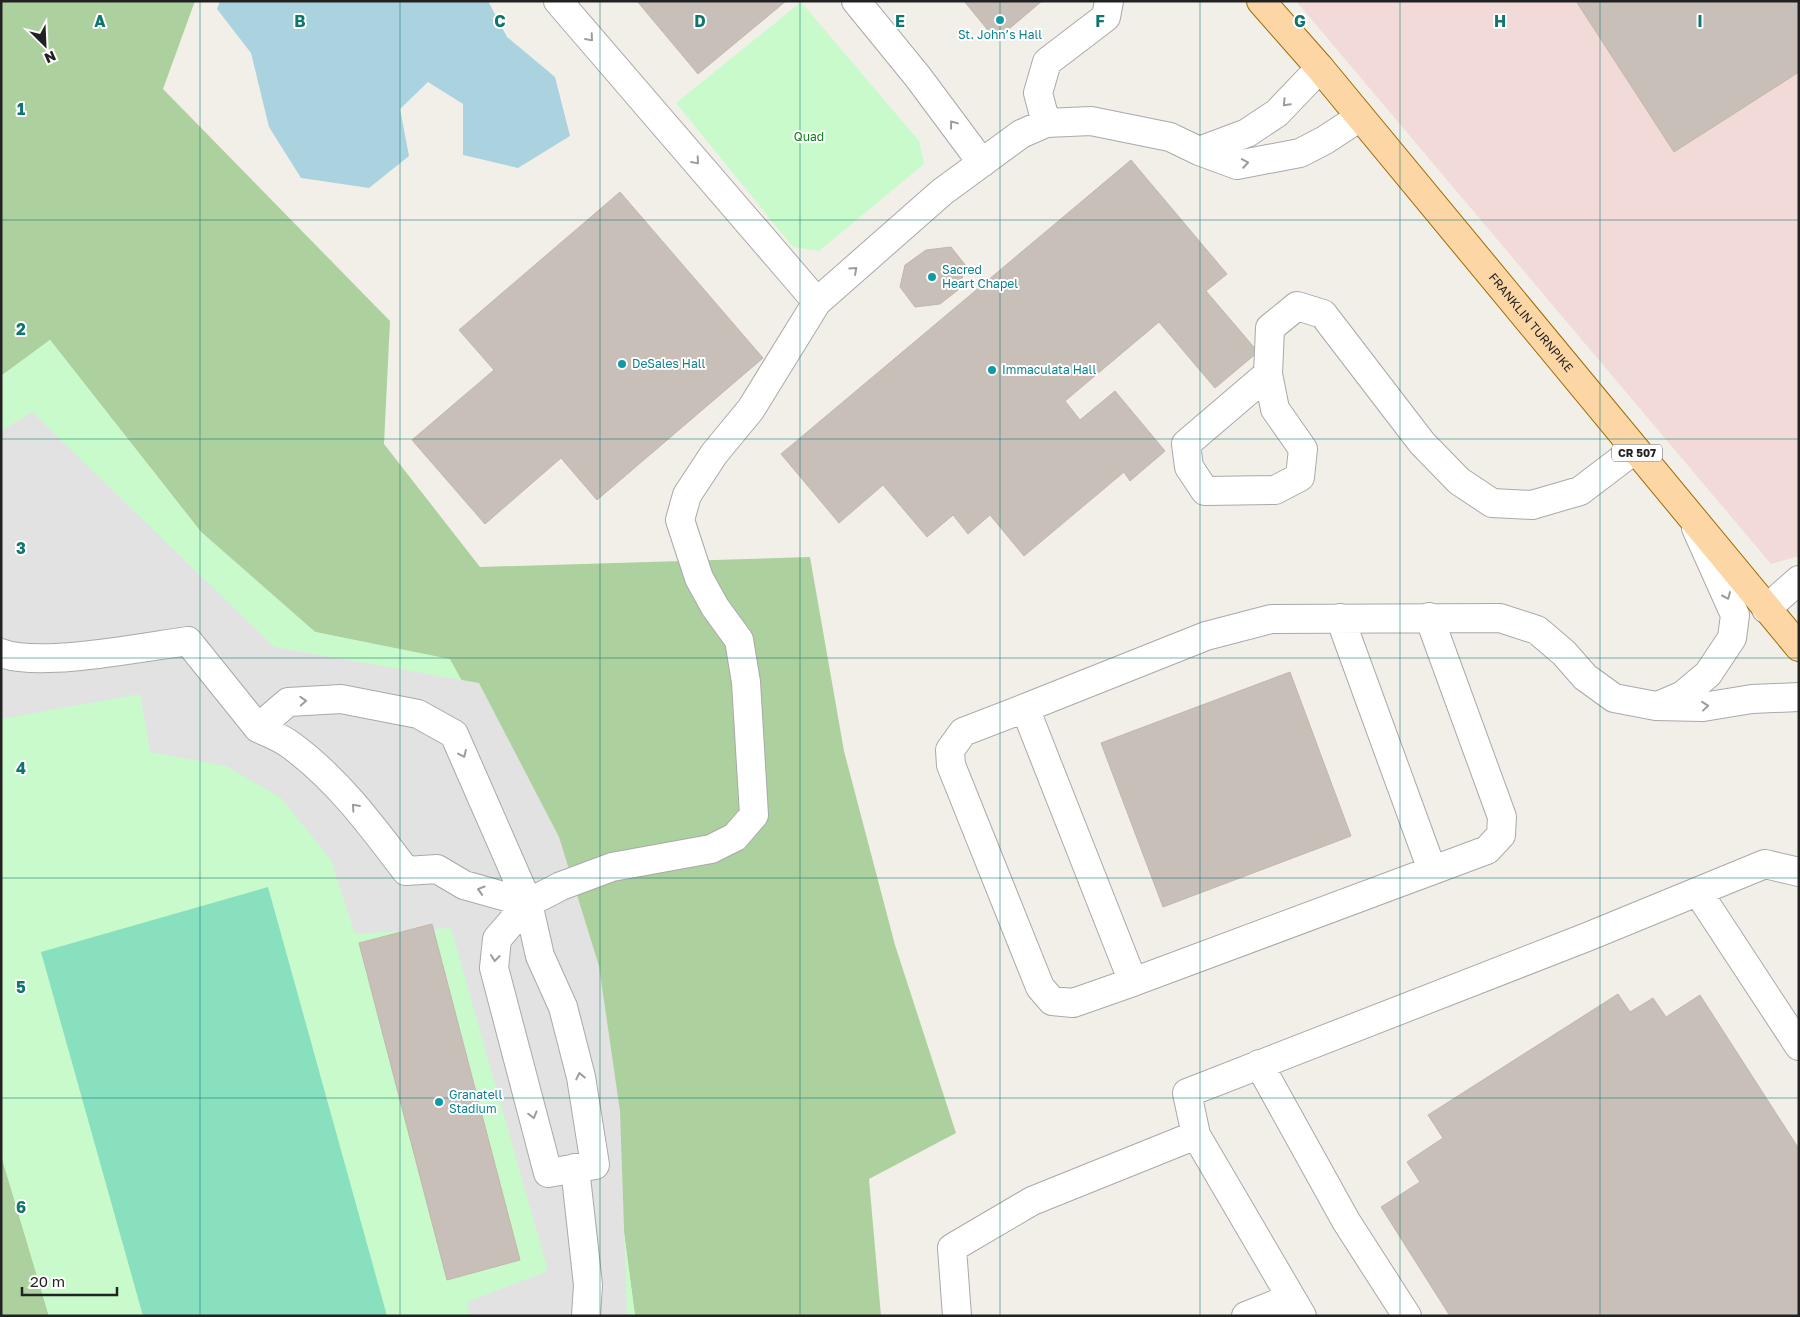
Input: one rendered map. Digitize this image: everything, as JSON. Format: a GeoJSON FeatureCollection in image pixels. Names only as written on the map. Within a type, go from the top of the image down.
{"type":"FeatureCollection","features":[{"type":"Feature","properties":{"kind":"main road","name":"FRANKLIN TURNPIKE"},"geometry":{"type":"LineString","coordinates":[[1261,1],[1320,68],[1634,450],[1799,647]]}},
{"type":"Feature","properties":{"kind":"lane"},"geometry":{"type":"LineString","coordinates":[[558,1],[817,302]]}},
{"type":"Feature","properties":{"kind":"lane"},"geometry":{"type":"LineString","coordinates":[[856,1],[918,77],[982,163]]}},
{"type":"Feature","properties":{"kind":"lane"},"geometry":{"type":"LineString","coordinates":[[1046,123],[1038,93],[1047,62],[1106,17],[1109,1]]}},
{"type":"Feature","properties":{"kind":"lane"},"geometry":{"type":"LineString","coordinates":[[1199,151],[1248,133],[1277,113],[1320,68]]}},
{"type":"Feature","properties":{"kind":"lane"},"geometry":{"type":"LineString","coordinates":[[258,728],[288,702],[341,699],[418,714],[454,734],[528,903],[540,956],[563,1007],[581,1077],[595,1165],[548,1173],[494,968],[497,939],[528,903],[561,886],[612,867],[711,849],[734,837],[754,815],[746,682],[739,640],[715,607],[699,578],[680,520],[687,494],[714,454],[751,409],[817,302],[942,192],[1021,134],[1046,123],[1091,121],[1170,137],[1199,151],[1237,165],[1300,153],[1325,140],[1360,117]]}},
{"type":"Feature","properties":{"kind":"lane"},"geometry":{"type":"LineString","coordinates":[[1268,374],[1186,444],[1189,467],[1205,491],[1275,490],[1300,477],[1303,449],[1275,409],[1268,374],[1270,328],[1298,306],[1323,314],[1422,442],[1459,482],[1492,503],[1532,505],[1580,491],[1634,450]]}},
{"type":"Feature","properties":{"kind":"lane"},"geometry":{"type":"LineString","coordinates":[[1656,706],[1683,694],[1708,674],[1732,638],[1735,615],[1692,520]]}},
{"type":"Feature","properties":{"kind":"lane"},"geometry":{"type":"LineString","coordinates":[[1766,609],[1799,580]]}},
{"type":"Feature","properties":{"kind":"lane"},"geometry":{"type":"LineString","coordinates":[[1429,617],[1502,817],[1500,835],[1487,850],[1073,1003],[1052,1001],[1040,987],[954,774],[950,750],[962,732],[1206,636],[1271,619],[1429,617],[1500,618],[1537,630],[1564,653],[1585,677],[1614,698],[1656,706],[1703,707],[1752,699],[1799,697]]}},
{"type":"Feature","properties":{"kind":"lane"},"geometry":{"type":"LineString","coordinates":[[1340,618],[1432,870]]}},
{"type":"Feature","properties":{"kind":"lane"},"geometry":{"type":"LineString","coordinates":[[1,653],[14,658],[80,656],[188,641],[258,728],[291,745],[324,772],[370,824],[406,871],[436,869],[464,885],[528,903]]}},
{"type":"Feature","properties":{"kind":"lane"},"geometry":{"type":"LineString","coordinates":[[1025,708],[1133,982]]}},
{"type":"Feature","properties":{"kind":"lane"},"geometry":{"type":"LineString","coordinates":[[1246,1316],[1297,1307],[1196,1134],[1187,1093],[1765,864],[1799,872]]}},
{"type":"Feature","properties":{"kind":"lane"},"geometry":{"type":"LineString","coordinates":[[1698,892],[1799,1046]]}},
{"type":"Feature","properties":{"kind":"lane"},"geometry":{"type":"LineString","coordinates":[[1259,1064],[1346,1221],[1406,1316]]}},
{"type":"Feature","properties":{"kind":"lane"},"geometry":{"type":"LineString","coordinates":[[957,1316],[952,1248],[1032,1201],[1196,1134]]}},
{"type":"Feature","properties":{"kind":"lane"},"geometry":{"type":"LineString","coordinates":[[575,1168],[588,1285],[586,1316]]}},
{"type":"Feature","properties":{"kind":"shaded area"},"geometry":{"type":"Polygon","coordinates":[[[1296,1],[1799,1],[1799,556],[1771,564],[1296,1]]]}},
{"type":"Feature","properties":{"kind":"shaded area"},"geometry":{"type":"Polygon","coordinates":[[[32,412],[274,647],[479,683],[559,837],[599,966],[620,1111],[627,1316],[470,1316],[467,1302],[548,1271],[451,928],[355,934],[331,860],[281,798],[226,766],[150,752],[140,694],[1,719],[1,431],[32,412]]]}},
{"type":"Feature","properties":{"kind":"green space"},"geometry":{"type":"Polygon","coordinates":[[[1,1],[195,1],[163,89],[390,321],[384,444],[480,567],[810,557],[844,751],[895,945],[956,1133],[869,1179],[881,1316],[635,1316],[587,953],[450,660],[315,632],[201,532],[50,340],[1,376],[1,1]]]}},
{"type":"Feature","properties":{"kind":"green space","name":"Quad"},"geometry":{"type":"Polygon","coordinates":[[[801,2],[919,141],[924,164],[819,251],[793,247],[676,103],[801,2]]]}},
{"type":"Feature","properties":{"kind":"green space"},"geometry":{"type":"Polygon","coordinates":[[[50,340],[201,532],[315,632],[450,659],[556,853],[587,953],[635,1316],[49,1316],[1,1155],[1,376],[50,340]]]}},
{"type":"Feature","properties":{"kind":"green space"},"geometry":{"type":"Polygon","coordinates":[[[268,887],[387,1316],[143,1316],[41,952],[268,887]]]}},
{"type":"Feature","properties":{"kind":"green space"},"geometry":{"type":"Polygon","coordinates":[[[1,1155],[49,1316],[1,1316],[1,1155]]]}},
{"type":"Feature","properties":{"kind":"water"},"geometry":{"type":"Polygon","coordinates":[[[220,1],[488,1],[507,37],[555,77],[570,136],[518,168],[463,155],[463,104],[428,82],[400,109],[409,156],[369,188],[301,178],[269,127],[251,53],[217,9],[220,1]]]}},
{"type":"Feature","properties":{"kind":"building"},"geometry":{"type":"Polygon","coordinates":[[[637,1],[786,1],[698,74],[637,1]]]}},
{"type":"Feature","properties":{"kind":"building","name":"St. John’s Hall"},"geometry":{"type":"Polygon","coordinates":[[[964,1],[1042,1],[996,40],[964,1]]]}},
{"type":"Feature","properties":{"kind":"building"},"geometry":{"type":"Polygon","coordinates":[[[1576,1],[1799,1],[1799,72],[1674,152],[1576,1]]]}},
{"type":"Feature","properties":{"kind":"building","name":"Immaculata Hall"},"geometry":{"type":"Polygon","coordinates":[[[1131,160],[1227,274],[1206,291],[1258,352],[1215,388],[1159,322],[1065,401],[1080,420],[1115,391],[1165,451],[1130,481],[1124,472],[1024,556],[990,515],[968,534],[953,515],[927,537],[883,485],[839,523],[781,454],[1131,160]]]}},
{"type":"Feature","properties":{"kind":"building","name":"DeSales Hall"},"geometry":{"type":"Polygon","coordinates":[[[620,192],[763,358],[597,500],[561,458],[485,524],[412,440],[494,370],[459,330],[620,192]]]}},
{"type":"Feature","properties":{"kind":"building","name":"Sacred Heart Chapel"},"geometry":{"type":"Polygon","coordinates":[[[951,247],[966,266],[958,290],[940,304],[915,307],[900,287],[905,265],[926,250],[951,247]]]}},
{"type":"Feature","properties":{"kind":"building"},"geometry":{"type":"Polygon","coordinates":[[[1290,672],[1351,836],[1163,907],[1101,743],[1290,672]]]}},
{"type":"Feature","properties":{"kind":"building","name":"Granatell Stadium"},"geometry":{"type":"Polygon","coordinates":[[[432,924],[520,1260],[447,1280],[359,943],[432,924]]]}},
{"type":"Feature","properties":{"kind":"building"},"geometry":{"type":"Polygon","coordinates":[[[1618,994],[1630,1012],[1653,998],[1666,1017],[1700,995],[1799,1149],[1799,1316],[1450,1316],[1381,1207],[1420,1182],[1407,1162],[1443,1138],[1428,1115],[1618,994]]]}},
{"type":"Feature","properties":{"kind":"place","name":"St. John’s Hall"},"geometry":{"type":"Point","coordinates":[1000,20]}},
{"type":"Feature","properties":{"kind":"place","name":"Sacred Heart Chapel"},"geometry":{"type":"Point","coordinates":[932,277]}},
{"type":"Feature","properties":{"kind":"place","name":"DeSales Hall"},"geometry":{"type":"Point","coordinates":[622,364]}},
{"type":"Feature","properties":{"kind":"place","name":"Immaculata Hall"},"geometry":{"type":"Point","coordinates":[992,370]}},
{"type":"Feature","properties":{"kind":"place","name":"Granatell Stadium"},"geometry":{"type":"Point","coordinates":[439,1102]}}]}
